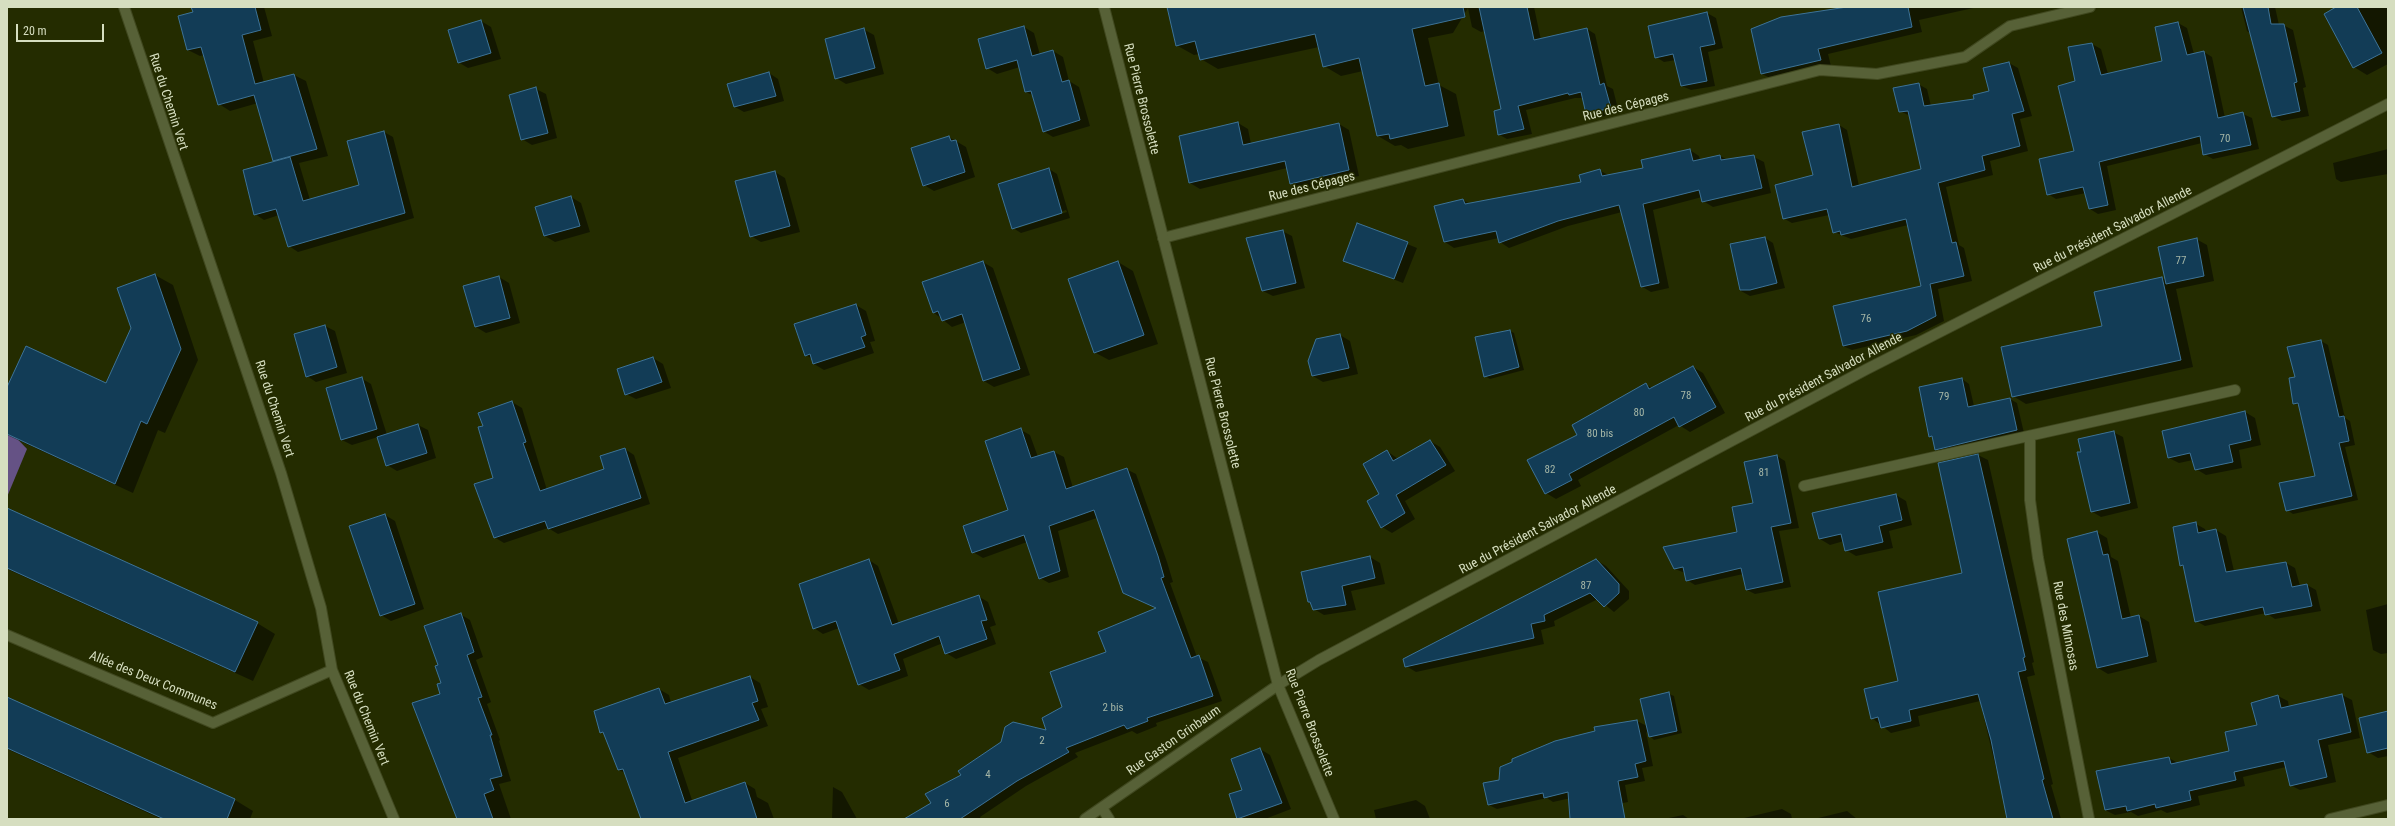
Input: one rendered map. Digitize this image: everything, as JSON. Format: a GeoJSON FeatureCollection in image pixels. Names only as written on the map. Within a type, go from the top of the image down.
{"type":"FeatureCollection","features":[{"type":"Feature","properties":{"kind":"street","name":"Rue du Chemin Vert"},"geometry":{"type":"LineString","coordinates":[[124,7],[202,245],[242,353],[305,551],[321,608],[332,670],[394,819]]}},
{"type":"Feature","properties":{"kind":"street","name":"Rue Pierre Brossolette"},"geometry":{"type":"LineString","coordinates":[[1104,7],[1278,685],[1334,819]]}},
{"type":"Feature","properties":{"kind":"street","name":"Rue des Cépages"},"geometry":{"type":"LineString","coordinates":[[1163,238],[1820,70],[1876,74],[1965,57],[2010,26],[2090,7]]}},
{"type":"Feature","properties":{"kind":"street","name":"Rue du Président Salvador Allende"},"geometry":{"type":"LineString","coordinates":[[1278,685],[1320,660],[1867,369],[2388,104]]}},
{"type":"Feature","properties":{"kind":"street"},"geometry":{"type":"LineString","coordinates":[[1804,486],[2236,390]]}},
{"type":"Feature","properties":{"kind":"street","name":"Rue des Mimosas"},"geometry":{"type":"LineString","coordinates":[[2030,436],[2030,500],[2038,558],[2089,819]]}},
{"type":"Feature","properties":{"kind":"street","name":"Allée des Deux Communes"},"geometry":{"type":"LineString","coordinates":[[7,635],[213,723],[332,670]]}},
{"type":"Feature","properties":{"kind":"street","name":"Rue Gaston Grinbaum"},"geometry":{"type":"LineString","coordinates":[[1085,819],[1278,685]]}},
{"type":"Feature","properties":{"kind":"street"},"geometry":{"type":"LineString","coordinates":[[2330,819],[2388,805]]}},
{"type":"Feature","properties":{"kind":"street"},"geometry":{"type":"LineString","coordinates":[[1102,808],[1108,819]]}},
{"type":"Feature","properties":{"kind":"shaded area"},"geometry":{"type":"Polygon","coordinates":[[[7,428],[27,449],[7,497],[7,428]]]}},
{"type":"Feature","properties":{"kind":"building"},"geometry":{"type":"Polygon","coordinates":[[[191,7],[255,7],[261,30],[242,35],[255,84],[294,74],[317,149],[273,161],[254,95],[218,105],[201,47],[187,50],[178,16],[193,12],[191,7]]]}},
{"type":"Feature","properties":{"kind":"building"},"geometry":{"type":"Polygon","coordinates":[[[1167,7],[1463,7],[1465,17],[1412,29],[1425,86],[1439,83],[1448,126],[1390,139],[1389,134],[1377,136],[1359,58],[1323,67],[1315,34],[1200,60],[1195,41],[1176,46],[1167,7]]]}},
{"type":"Feature","properties":{"kind":"building"},"geometry":{"type":"Polygon","coordinates":[[[1479,7],[1527,7],[1534,40],[1587,28],[1600,85],[1604,83],[1611,108],[1586,114],[1581,92],[1569,95],[1568,93],[1518,106],[1524,129],[1498,135],[1494,111],[1501,109],[1479,7]]]}},
{"type":"Feature","properties":{"kind":"building"},"geometry":{"type":"Polygon","coordinates":[[[1847,7],[1908,7],[1912,27],[1818,49],[1821,60],[1761,74],[1751,29],[1781,17],[1847,7]]]}},
{"type":"Feature","properties":{"kind":"building"},"geometry":{"type":"Polygon","coordinates":[[[2243,7],[2268,7],[2271,24],[2284,24],[2297,82],[2294,83],[2300,111],[2272,117],[2243,7]]]}},
{"type":"Feature","properties":{"kind":"building"},"geometry":{"type":"Polygon","coordinates":[[[2336,7],[2357,7],[2382,53],[2353,68],[2324,14],[2336,7]]]}},
{"type":"Feature","properties":{"kind":"building"},"geometry":{"type":"Polygon","coordinates":[[[1707,12],[1715,44],[1700,47],[1707,81],[1681,86],[1673,54],[1655,58],[1648,26],[1707,12]]]}},
{"type":"Feature","properties":{"kind":"building"},"geometry":{"type":"Polygon","coordinates":[[[481,20],[491,53],[458,63],[448,30],[481,20]]]}},
{"type":"Feature","properties":{"kind":"building"},"geometry":{"type":"Polygon","coordinates":[[[2178,22],[2187,55],[2204,51],[2218,118],[2243,112],[2251,145],[2203,155],[2200,136],[2099,162],[2108,205],[2089,209],[2083,187],[2047,195],[2039,159],[2074,151],[2058,86],[2075,81],[2068,47],[2092,43],[2101,75],[2162,61],[2155,27],[2178,22]]]}},
{"type":"Feature","properties":{"kind":"building"},"geometry":{"type":"Polygon","coordinates":[[[1024,26],[1032,56],[1053,50],[1062,82],[1069,80],[1080,120],[1043,132],[1031,91],[1025,92],[1017,60],[986,69],[978,39],[1024,26]]]}},
{"type":"Feature","properties":{"kind":"building"},"geometry":{"type":"Polygon","coordinates":[[[864,28],[875,68],[835,79],[825,39],[864,28]]]}},
{"type":"Feature","properties":{"kind":"building"},"geometry":{"type":"Polygon","coordinates":[[[2009,62],[2024,111],[2012,114],[2020,146],[1982,156],[1985,170],[1938,183],[1952,243],[1956,242],[1964,276],[1930,284],[1936,316],[1907,331],[1843,346],[1833,306],[1921,286],[1906,219],[1841,235],[1840,231],[1833,233],[1827,209],[1783,219],[1775,185],[1813,175],[1802,132],[1839,124],[1852,187],[1921,169],[1908,111],[1899,112],[1893,88],[1919,83],[1924,106],[1974,99],[1973,95],[1989,91],[1983,68],[2009,62]]]}},
{"type":"Feature","properties":{"kind":"building"},"geometry":{"type":"Polygon","coordinates":[[[769,72],[776,96],[734,107],[727,84],[769,72]]]}},
{"type":"Feature","properties":{"kind":"building"},"geometry":{"type":"Polygon","coordinates":[[[536,87],[548,133],[521,140],[509,95],[536,87]]]}},
{"type":"Feature","properties":{"kind":"building"},"geometry":{"type":"Polygon","coordinates":[[[1238,122],[1243,145],[1339,123],[1349,170],[1290,184],[1285,161],[1189,183],[1179,136],[1238,122]]]}},
{"type":"Feature","properties":{"kind":"building"},"geometry":{"type":"Polygon","coordinates":[[[384,131],[405,213],[288,247],[276,209],[254,215],[243,170],[290,157],[303,201],[359,185],[347,141],[384,131]]]}},
{"type":"Feature","properties":{"kind":"building"},"geometry":{"type":"Polygon","coordinates":[[[949,136],[951,141],[956,140],[965,172],[923,186],[911,148],[949,136]]]}},
{"type":"Feature","properties":{"kind":"building"},"geometry":{"type":"Polygon","coordinates":[[[1690,149],[1693,161],[1720,155],[1721,160],[1754,155],[1762,188],[1702,202],[1699,190],[1643,204],[1659,283],[1641,287],[1619,205],[1558,221],[1499,243],[1496,231],[1444,242],[1434,206],[1463,199],[1465,204],[1581,182],[1579,175],[1600,169],[1602,176],[1643,168],[1641,160],[1690,149]]]}},
{"type":"Feature","properties":{"kind":"building"},"geometry":{"type":"Polygon","coordinates":[[[1049,168],[1062,213],[1012,229],[998,184],[1049,168]]]}},
{"type":"Feature","properties":{"kind":"building"},"geometry":{"type":"Polygon","coordinates":[[[775,171],[790,226],[750,237],[735,181],[775,171]]]}},
{"type":"Feature","properties":{"kind":"building"},"geometry":{"type":"Polygon","coordinates":[[[571,196],[580,226],[544,236],[535,207],[571,196]]]}},
{"type":"Feature","properties":{"kind":"building"},"geometry":{"type":"Polygon","coordinates":[[[1357,223],[1408,242],[1394,279],[1343,261],[1357,223]]]}},
{"type":"Feature","properties":{"kind":"building"},"geometry":{"type":"Polygon","coordinates":[[[1283,230],[1296,283],[1262,291],[1246,238],[1283,230]]]}},
{"type":"Feature","properties":{"kind":"building"},"geometry":{"type":"Polygon","coordinates":[[[1765,237],[1777,283],[1750,290],[1740,290],[1730,244],[1765,237]]]}},
{"type":"Feature","properties":{"kind":"building"},"geometry":{"type":"Polygon","coordinates":[[[2197,238],[2204,276],[2166,284],[2158,247],[2197,238]]]}},
{"type":"Feature","properties":{"kind":"building"},"geometry":{"type":"Polygon","coordinates":[[[983,261],[1020,369],[983,381],[962,314],[942,321],[938,311],[933,313],[922,282],[983,261]]]}},
{"type":"Feature","properties":{"kind":"building"},"geometry":{"type":"Polygon","coordinates":[[[1118,261],[1144,335],[1094,353],[1068,279],[1118,261]]]}},
{"type":"Feature","properties":{"kind":"building"},"geometry":{"type":"Polygon","coordinates":[[[155,274],[181,349],[147,424],[141,421],[115,484],[7,434],[7,387],[26,346],[106,383],[131,328],[117,288],[155,274]]]}},
{"type":"Feature","properties":{"kind":"building"},"geometry":{"type":"Polygon","coordinates":[[[499,276],[510,318],[475,327],[463,286],[499,276]]]}},
{"type":"Feature","properties":{"kind":"building"},"geometry":{"type":"Polygon","coordinates":[[[2162,277],[2181,360],[2012,397],[2001,347],[2102,326],[2094,292],[2162,277]]]}},
{"type":"Feature","properties":{"kind":"building"},"geometry":{"type":"Polygon","coordinates":[[[856,304],[866,335],[861,337],[865,347],[813,364],[810,354],[805,356],[794,324],[856,304]]]}},
{"type":"Feature","properties":{"kind":"building"},"geometry":{"type":"Polygon","coordinates":[[[325,325],[337,367],[306,377],[294,334],[325,325]]]}},
{"type":"Feature","properties":{"kind":"building"},"geometry":{"type":"Polygon","coordinates":[[[1510,330],[1519,367],[1484,377],[1475,337],[1510,330]]]}},
{"type":"Feature","properties":{"kind":"building"},"geometry":{"type":"Polygon","coordinates":[[[1340,334],[1349,368],[1312,376],[1308,361],[1316,339],[1340,334]]]}},
{"type":"Feature","properties":{"kind":"building"},"geometry":{"type":"Polygon","coordinates":[[[2321,340],[2339,417],[2344,416],[2349,441],[2339,443],[2352,496],[2286,511],[2279,483],[2315,476],[2298,403],[2293,404],[2289,378],[2295,377],[2287,347],[2321,340]]]}},
{"type":"Feature","properties":{"kind":"building"},"geometry":{"type":"Polygon","coordinates":[[[653,357],[662,382],[625,395],[617,369],[653,357]]]}},
{"type":"Feature","properties":{"kind":"building"},"geometry":{"type":"Polygon","coordinates":[[[1693,366],[1716,407],[1679,427],[1674,417],[1569,474],[1572,480],[1545,494],[1527,460],[1577,435],[1572,425],[1646,383],[1649,389],[1693,366]]]}},
{"type":"Feature","properties":{"kind":"building"},"geometry":{"type":"Polygon","coordinates":[[[362,377],[377,429],[341,440],[326,388],[362,377]]]}},
{"type":"Feature","properties":{"kind":"building"},"geometry":{"type":"Polygon","coordinates":[[[1962,378],[1968,407],[2010,398],[2017,430],[1935,450],[1932,436],[1929,437],[1919,387],[1962,378]]]}},
{"type":"Feature","properties":{"kind":"building"},"geometry":{"type":"Polygon","coordinates":[[[512,401],[526,442],[523,443],[540,491],[604,469],[600,456],[625,448],[641,498],[548,529],[545,521],[494,538],[474,484],[493,478],[478,427],[483,426],[478,413],[512,401]]]}},
{"type":"Feature","properties":{"kind":"building"},"geometry":{"type":"Polygon","coordinates":[[[2245,411],[2251,440],[2229,445],[2233,462],[2195,470],[2190,453],[2168,458],[2162,431],[2245,411]]]}},
{"type":"Feature","properties":{"kind":"building"},"geometry":{"type":"Polygon","coordinates":[[[418,424],[427,453],[386,466],[377,437],[418,424]]]}},
{"type":"Feature","properties":{"kind":"building"},"geometry":{"type":"Polygon","coordinates":[[[1021,428],[1031,458],[1054,451],[1066,489],[1127,468],[1158,556],[1164,577],[1161,578],[1191,658],[1199,655],[1213,696],[1147,718],[1148,721],[1127,729],[1124,725],[1066,748],[1069,752],[1017,781],[960,819],[904,819],[931,803],[925,794],[961,775],[958,771],[1001,742],[1005,727],[1013,722],[1046,730],[1042,718],[1062,707],[1050,672],[1106,652],[1098,632],[1156,608],[1123,593],[1094,510],[1049,526],[1060,571],[1039,579],[1024,535],[972,553],[963,526],[1008,510],[985,441],[1021,428]]]}},
{"type":"Feature","properties":{"kind":"building"},"geometry":{"type":"Polygon","coordinates":[[[2114,431],[2130,503],[2091,512],[2077,452],[2081,452],[2078,439],[2114,431]]]}},
{"type":"Feature","properties":{"kind":"building"},"geometry":{"type":"Polygon","coordinates":[[[1430,440],[1446,465],[1396,495],[1405,513],[1381,528],[1367,501],[1379,494],[1363,464],[1387,450],[1393,461],[1430,440]]]}},
{"type":"Feature","properties":{"kind":"building"},"geometry":{"type":"Polygon","coordinates":[[[1978,454],[2025,657],[2023,658],[2026,670],[2018,672],[2044,779],[2042,780],[2053,819],[2007,819],[1991,740],[1978,694],[1909,710],[1911,721],[1881,728],[1878,717],[1871,719],[1864,689],[1898,681],[1878,592],[1962,573],[1938,463],[1978,454]]]}},
{"type":"Feature","properties":{"kind":"building"},"geometry":{"type":"Polygon","coordinates":[[[1777,455],[1791,523],[1771,527],[1783,582],[1746,590],[1741,568],[1686,581],[1683,567],[1674,569],[1663,547],[1737,532],[1732,507],[1753,503],[1744,462],[1777,455]]]}},
{"type":"Feature","properties":{"kind":"building"},"geometry":{"type":"Polygon","coordinates":[[[1896,494],[1902,520],[1879,526],[1883,542],[1845,551],[1841,534],[1819,539],[1812,513],[1896,494]]]}},
{"type":"Feature","properties":{"kind":"building"},"geometry":{"type":"Polygon","coordinates":[[[7,508],[258,622],[235,672],[7,568],[7,508]]]}},
{"type":"Feature","properties":{"kind":"building"},"geometry":{"type":"Polygon","coordinates":[[[385,514],[415,604],[380,616],[349,526],[385,514]]]}},
{"type":"Feature","properties":{"kind":"building"},"geometry":{"type":"Polygon","coordinates":[[[2196,522],[2198,533],[2216,529],[2226,572],[2286,562],[2292,587],[2307,584],[2312,606],[2265,615],[2263,607],[2195,622],[2183,565],[2180,566],[2173,527],[2196,522]]]}},
{"type":"Feature","properties":{"kind":"building"},"geometry":{"type":"Polygon","coordinates":[[[2097,531],[2103,555],[2108,554],[2122,619],[2139,615],[2148,656],[2097,668],[2067,539],[2097,531]]]}},
{"type":"Feature","properties":{"kind":"building"},"geometry":{"type":"Polygon","coordinates":[[[1370,556],[1375,578],[1342,586],[1346,605],[1313,610],[1310,602],[1308,602],[1301,572],[1370,556]]]}},
{"type":"Feature","properties":{"kind":"building"},"geometry":{"type":"Polygon","coordinates":[[[869,559],[892,625],[979,595],[987,620],[981,621],[987,639],[945,654],[939,636],[894,654],[900,670],[858,685],[836,621],[813,629],[799,584],[869,559]]]}},
{"type":"Feature","properties":{"kind":"building"},"geometry":{"type":"Polygon","coordinates":[[[1596,559],[1619,584],[1619,593],[1604,607],[1590,593],[1544,615],[1545,621],[1531,624],[1534,638],[1405,667],[1403,659],[1596,559]]]}},
{"type":"Feature","properties":{"kind":"building"},"geometry":{"type":"Polygon","coordinates":[[[461,613],[474,652],[467,655],[482,697],[478,698],[492,735],[490,735],[502,776],[490,779],[494,790],[484,794],[493,819],[457,819],[412,703],[440,694],[437,684],[441,683],[435,666],[438,665],[424,626],[461,613]]]}},
{"type":"Feature","properties":{"kind":"building"},"geometry":{"type":"Polygon","coordinates":[[[750,676],[758,701],[752,703],[759,720],[668,752],[685,803],[745,782],[757,819],[641,819],[623,769],[618,770],[603,732],[600,733],[594,711],[659,688],[665,704],[750,676]]]}},
{"type":"Feature","properties":{"kind":"building"},"geometry":{"type":"Polygon","coordinates":[[[1669,692],[1677,731],[1649,737],[1640,699],[1669,692]]]}},
{"type":"Feature","properties":{"kind":"building"},"geometry":{"type":"Polygon","coordinates":[[[2342,694],[2351,732],[2318,740],[2327,777],[2290,786],[2284,761],[2234,772],[2236,780],[2189,791],[2191,800],[2156,808],[2155,804],[2127,811],[2126,806],[2105,810],[2096,771],[2169,757],[2171,764],[2229,751],[2225,732],[2257,725],[2251,703],[2278,695],[2281,708],[2342,694]]]}},
{"type":"Feature","properties":{"kind":"building"},"geometry":{"type":"Polygon","coordinates":[[[7,697],[235,799],[227,819],[164,819],[7,748],[7,697]]]}},
{"type":"Feature","properties":{"kind":"building"},"geometry":{"type":"Polygon","coordinates":[[[2388,711],[2388,748],[2367,753],[2359,718],[2388,711]]]}},
{"type":"Feature","properties":{"kind":"building"},"geometry":{"type":"Polygon","coordinates":[[[1637,720],[1646,761],[1635,764],[1638,777],[1618,781],[1625,819],[1570,819],[1568,792],[1544,798],[1543,793],[1488,805],[1483,783],[1499,780],[1500,767],[1512,762],[1512,759],[1555,741],[1595,731],[1594,727],[1637,720]]]}},
{"type":"Feature","properties":{"kind":"building"},"geometry":{"type":"Polygon","coordinates":[[[1260,748],[1282,803],[1237,819],[1229,794],[1242,790],[1231,759],[1260,748]]]}}]}
